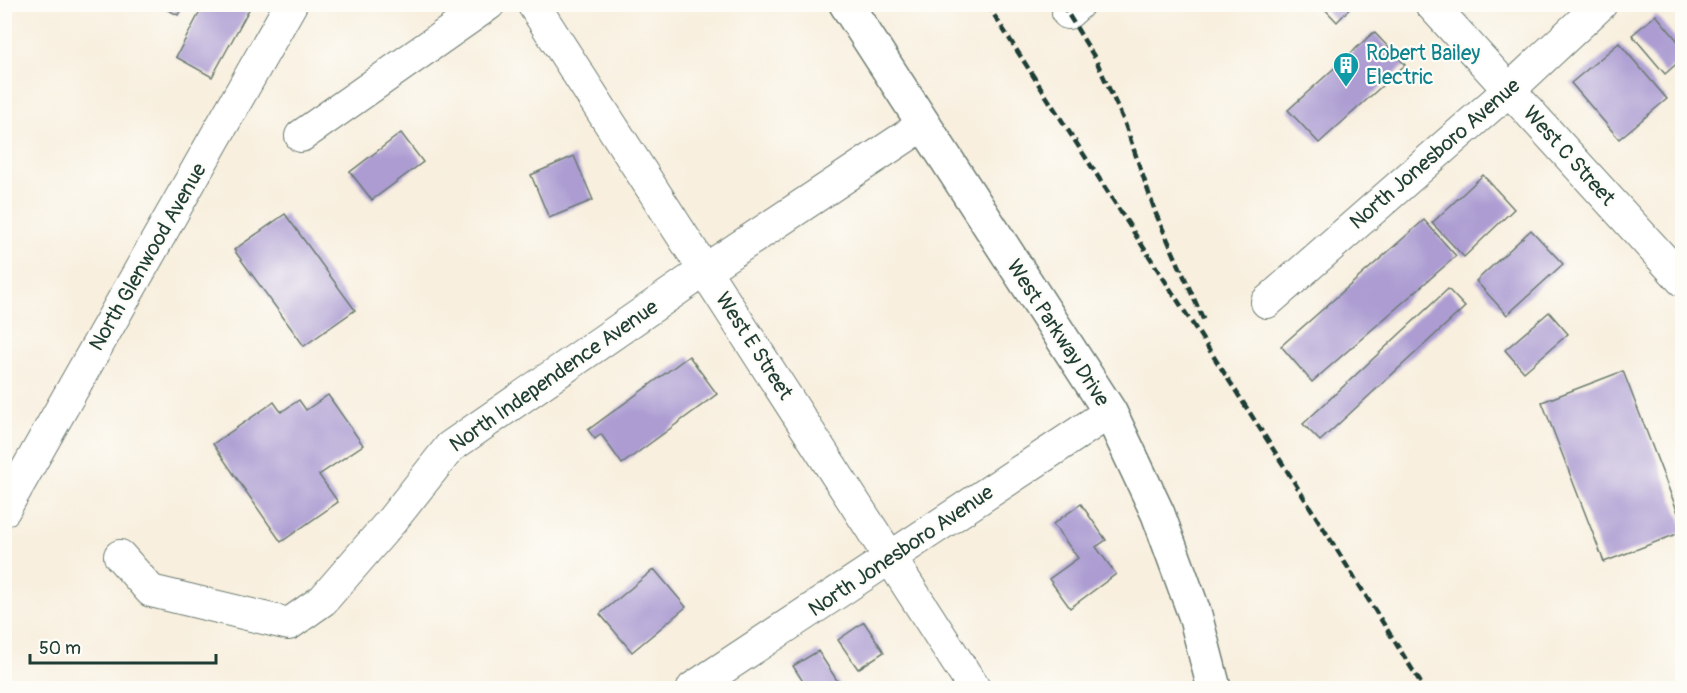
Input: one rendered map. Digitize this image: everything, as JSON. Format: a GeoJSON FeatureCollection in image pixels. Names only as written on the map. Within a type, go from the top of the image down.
{"type":"FeatureCollection","features":[{"type":"Feature","properties":{"kind":"main road","name":"West Parkway Drive"},"geometry":{"type":"LineString","coordinates":[[846,4],[1110,412],[1158,514],[1195,615],[1214,688]]}},
{"type":"Feature","properties":{"kind":"street","name":"North Glenwood Avenue"},"geometry":{"type":"LineString","coordinates":[[4,510],[291,4]]}},
{"type":"Feature","properties":{"kind":"street"},"geometry":{"type":"LineString","coordinates":[[302,136],[489,4]]}},
{"type":"Feature","properties":{"kind":"street","name":"West E Street"},"geometry":{"type":"LineString","coordinates":[[533,4],[974,688]]}},
{"type":"Feature","properties":{"kind":"street","name":"West C Street"},"geometry":{"type":"LineString","coordinates":[[1431,4],[1683,280]]}},
{"type":"Feature","properties":{"kind":"street","name":"North Jonesboro Avenue"},"geometry":{"type":"LineString","coordinates":[[1267,302],[1509,90],[1601,4]]}},
{"type":"Feature","properties":{"kind":"street","name":"North Independence Avenue"},"geometry":{"type":"LineString","coordinates":[[120,556],[151,591],[289,624],[323,600],[393,519],[450,447],[705,270],[923,124]]}},
{"type":"Feature","properties":{"kind":"street","name":"North Jonesboro Avenue"},"geometry":{"type":"LineString","coordinates":[[693,688],[1110,412]]}},
{"type":"Feature","properties":{"kind":"building"},"geometry":{"type":"Polygon","coordinates":[[[204,4],[252,4],[212,77],[176,57],[204,4]]]}},
{"type":"Feature","properties":{"kind":"building"},"geometry":{"type":"Polygon","coordinates":[[[1320,4],[1354,4],[1337,22],[1320,4]]]}},
{"type":"Feature","properties":{"kind":"building"},"geometry":{"type":"Polygon","coordinates":[[[158,5],[183,5],[178,15],[158,5]]]}},
{"type":"Feature","properties":{"kind":"building"},"geometry":{"type":"Polygon","coordinates":[[[1656,15],[1682,46],[1682,59],[1665,74],[1632,35],[1656,15]]]}},
{"type":"Feature","properties":{"kind":"building","name":"Robert Bailey Electric"},"geometry":{"type":"Polygon","coordinates":[[[1374,32],[1405,65],[1319,143],[1288,110],[1374,32]]]}},
{"type":"Feature","properties":{"kind":"building"},"geometry":{"type":"Polygon","coordinates":[[[1619,43],[1667,99],[1619,139],[1571,83],[1619,43]]]}},
{"type":"Feature","properties":{"kind":"building"},"geometry":{"type":"Polygon","coordinates":[[[401,133],[423,162],[372,200],[350,172],[401,133]]]}},
{"type":"Feature","properties":{"kind":"building"},"geometry":{"type":"Polygon","coordinates":[[[574,156],[593,200],[549,218],[531,175],[574,156]]]}},
{"type":"Feature","properties":{"kind":"building"},"geometry":{"type":"Polygon","coordinates":[[[1483,175],[1514,209],[1464,257],[1432,223],[1483,175]]]}},
{"type":"Feature","properties":{"kind":"building"},"geometry":{"type":"Polygon","coordinates":[[[285,214],[355,310],[304,346],[234,250],[285,214]]]}},
{"type":"Feature","properties":{"kind":"building"},"geometry":{"type":"Polygon","coordinates":[[[1424,220],[1456,256],[1312,382],[1281,346],[1424,220]]]}},
{"type":"Feature","properties":{"kind":"building"},"geometry":{"type":"Polygon","coordinates":[[[1531,230],[1563,264],[1507,315],[1476,281],[1531,230]]]}},
{"type":"Feature","properties":{"kind":"building"},"geometry":{"type":"Polygon","coordinates":[[[1448,289],[1465,307],[1320,441],[1303,424],[1448,289]]]}},
{"type":"Feature","properties":{"kind":"building"},"geometry":{"type":"Polygon","coordinates":[[[1549,312],[1568,334],[1524,372],[1505,350],[1549,312]]]}},
{"type":"Feature","properties":{"kind":"building"},"geometry":{"type":"Polygon","coordinates":[[[689,356],[717,394],[622,464],[601,434],[595,439],[588,430],[689,356]]]}},
{"type":"Feature","properties":{"kind":"building"},"geometry":{"type":"Polygon","coordinates":[[[1623,371],[1682,523],[1682,532],[1604,562],[1542,402],[1623,371]]]}},
{"type":"Feature","properties":{"kind":"building"},"geometry":{"type":"Polygon","coordinates":[[[328,395],[363,445],[319,475],[338,502],[281,542],[213,444],[274,402],[281,412],[299,400],[306,410],[328,395]]]}},
{"type":"Feature","properties":{"kind":"building"},"geometry":{"type":"Polygon","coordinates":[[[1081,504],[1106,540],[1096,547],[1116,574],[1070,608],[1049,579],[1078,558],[1053,524],[1081,504]]]}},
{"type":"Feature","properties":{"kind":"building"},"geometry":{"type":"Polygon","coordinates":[[[654,569],[686,607],[632,652],[600,614],[654,569]]]}},
{"type":"Feature","properties":{"kind":"building"},"geometry":{"type":"Polygon","coordinates":[[[864,622],[884,652],[858,669],[838,640],[864,622]]]}},
{"type":"Feature","properties":{"kind":"building"},"geometry":{"type":"Polygon","coordinates":[[[818,651],[842,688],[807,688],[793,666],[818,651]]]}},
{"type":"Feature","properties":{"kind":"railway"},"geometry":{"type":"LineString","coordinates":[[987,4],[1424,688]]}},
{"type":"Feature","properties":{"kind":"railway"},"geometry":{"type":"LineString","coordinates":[[1062,4],[1095,58],[1124,121],[1156,214],[1204,321]]}},
{"type":"Feature","properties":{"kind":"place","name":"Robert Bailey Electric"},"geometry":{"type":"Point","coordinates":[1346,88]}}]}
